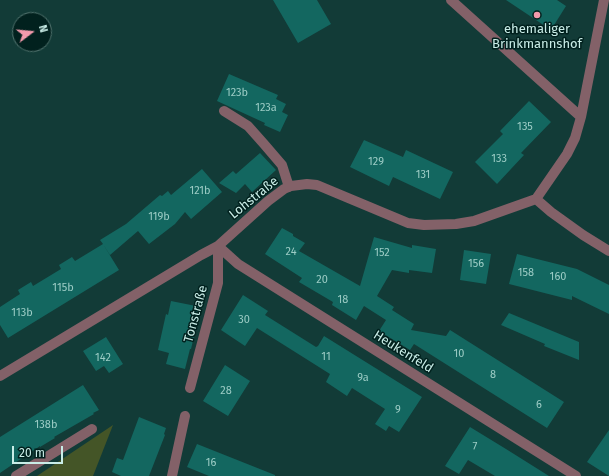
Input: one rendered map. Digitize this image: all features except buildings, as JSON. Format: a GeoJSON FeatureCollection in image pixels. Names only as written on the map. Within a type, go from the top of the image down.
{"type":"FeatureCollection","features":[{"type":"Feature","properties":{"kind":"street"},"geometry":{"type":"LineString","coordinates":[[451,0],[581,117]]}},
{"type":"Feature","properties":{"kind":"street"},"geometry":{"type":"LineString","coordinates":[[604,0],[581,117],[575,138],[567,154],[536,199],[556,216],[609,251]]}},
{"type":"Feature","properties":{"kind":"street"},"geometry":{"type":"LineString","coordinates":[[224,111],[248,126],[264,144],[282,165],[289,186]]}},
{"type":"Feature","properties":{"kind":"street","name":"Lohstraße"},"geometry":{"type":"LineString","coordinates":[[0,376],[218,246],[268,201],[289,186],[307,184],[317,185],[408,223],[424,224],[456,224],[474,221],[536,199]]}},
{"type":"Feature","properties":{"kind":"street","name":"Tonstraße"},"geometry":{"type":"LineString","coordinates":[[190,388],[218,283],[218,246]]}},
{"type":"Feature","properties":{"kind":"street","name":"Heukenfeld"},"geometry":{"type":"LineString","coordinates":[[218,246],[238,264],[576,476]]}},
{"type":"Feature","properties":{"kind":"street"},"geometry":{"type":"LineString","coordinates":[[172,476],[185,416]]}},
{"type":"Feature","properties":{"kind":"street"},"geometry":{"type":"LineString","coordinates":[[16,476],[92,429]]}},
{"type":"Feature","properties":{"kind":"green space"},"geometry":{"type":"Polygon","coordinates":[[[113,425],[93,476],[37,476],[113,425]]]}},
{"type":"Feature","properties":{"kind":"place","name":"ehemaliger Brinkmannshof"},"geometry":{"type":"Point","coordinates":[537,15]}}]}
